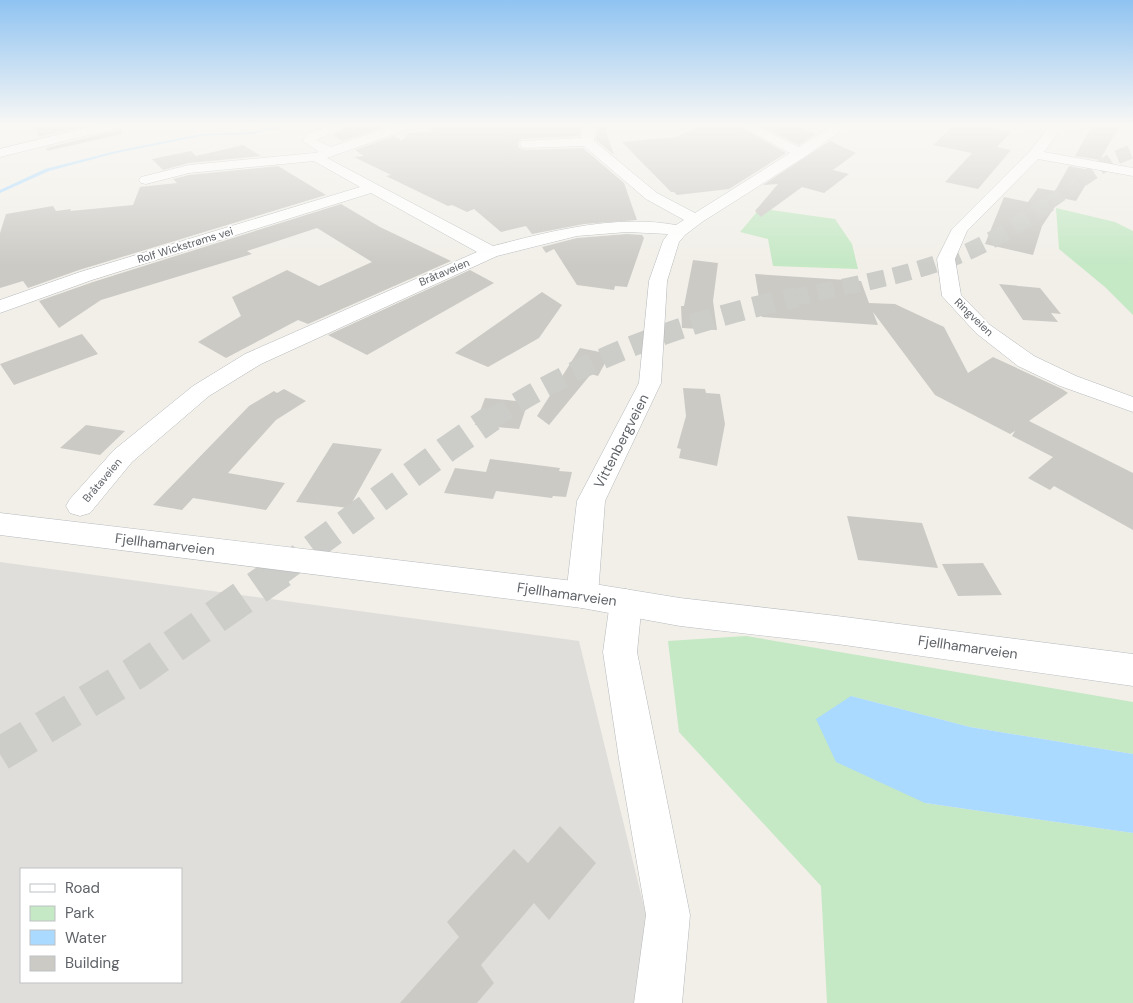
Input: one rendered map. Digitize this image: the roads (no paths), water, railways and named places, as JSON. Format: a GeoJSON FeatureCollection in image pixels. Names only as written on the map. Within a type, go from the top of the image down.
{"type":"FeatureCollection","features":[{"type":"Feature","properties":{"kind":"street"},"geometry":{"type":"LineString","coordinates":[[146,180],[182,171]]}},
{"type":"Feature","properties":{"kind":"street"},"geometry":{"type":"LineString","coordinates":[[346,171],[372,188],[491,252]]}},
{"type":"Feature","properties":{"kind":"street"},"geometry":{"type":"LineString","coordinates":[[621,171],[668,207],[687,225],[773,171]]}},
{"type":"Feature","properties":{"kind":"street","name":"Ringveien"},"geometry":{"type":"LineString","coordinates":[[1018,171],[960,229],[946,259],[952,296],[983,329],[1026,360],[1068,381],[1133,405]]}},
{"type":"Feature","properties":{"kind":"street","name":"Rolf Wickstrøms vei"},"geometry":{"type":"LineString","coordinates":[[0,307],[86,276],[372,188]]}},
{"type":"Feature","properties":{"kind":"street","name":"Bråtaveien"},"geometry":{"type":"LineString","coordinates":[[80,506],[123,456],[201,391],[253,359],[491,252],[532,240],[577,231],[687,225]]}},
{"type":"Feature","properties":{"kind":"street","name":"Vittenbergveien"},"geometry":{"type":"LineString","coordinates":[[582,595],[591,501],[650,383],[658,281],[671,241],[687,225]]}},
{"type":"Feature","properties":{"kind":"street","name":"Fjellhamarveien"},"geometry":{"type":"LineString","coordinates":[[0,524],[582,595],[680,612],[837,630],[1133,670]]}},
{"type":"Feature","properties":{"kind":"street"},"geometry":{"type":"LineString","coordinates":[[626,602],[620,652],[638,759],[668,915],[658,1003]]}},
{"type":"Feature","properties":{"kind":"water"},"geometry":{"type":"Polygon","coordinates":[[[851,696],[970,727],[1133,754],[1133,833],[925,803],[836,762],[816,719],[851,696]]]}},
{"type":"Feature","properties":{"kind":"waterway"},"geometry":{"type":"LineString","coordinates":[[0,192],[45,171]]}},
{"type":"Feature","properties":{"kind":"tunnel"},"geometry":{"type":"LineString","coordinates":[[1082,180],[1096,171]]}},
{"type":"Feature","properties":{"kind":"tunnel"},"geometry":{"type":"LineString","coordinates":[[1050,202],[1082,180]]}},
{"type":"Feature","properties":{"kind":"tunnel"},"geometry":{"type":"LineString","coordinates":[[792,298],[902,274],[946,260],[989,241],[1052,201]]}},
{"type":"Feature","properties":{"kind":"tunnel"},"geometry":{"type":"LineString","coordinates":[[490,420],[563,377],[638,344],[715,318],[797,297]]}},
{"type":"Feature","properties":{"kind":"tunnel"},"geometry":{"type":"LineString","coordinates":[[279,572],[492,418]]}},
{"type":"Feature","properties":{"kind":"tunnel"},"geometry":{"type":"LineString","coordinates":[[0,754],[135,673],[281,571]]}}]}
